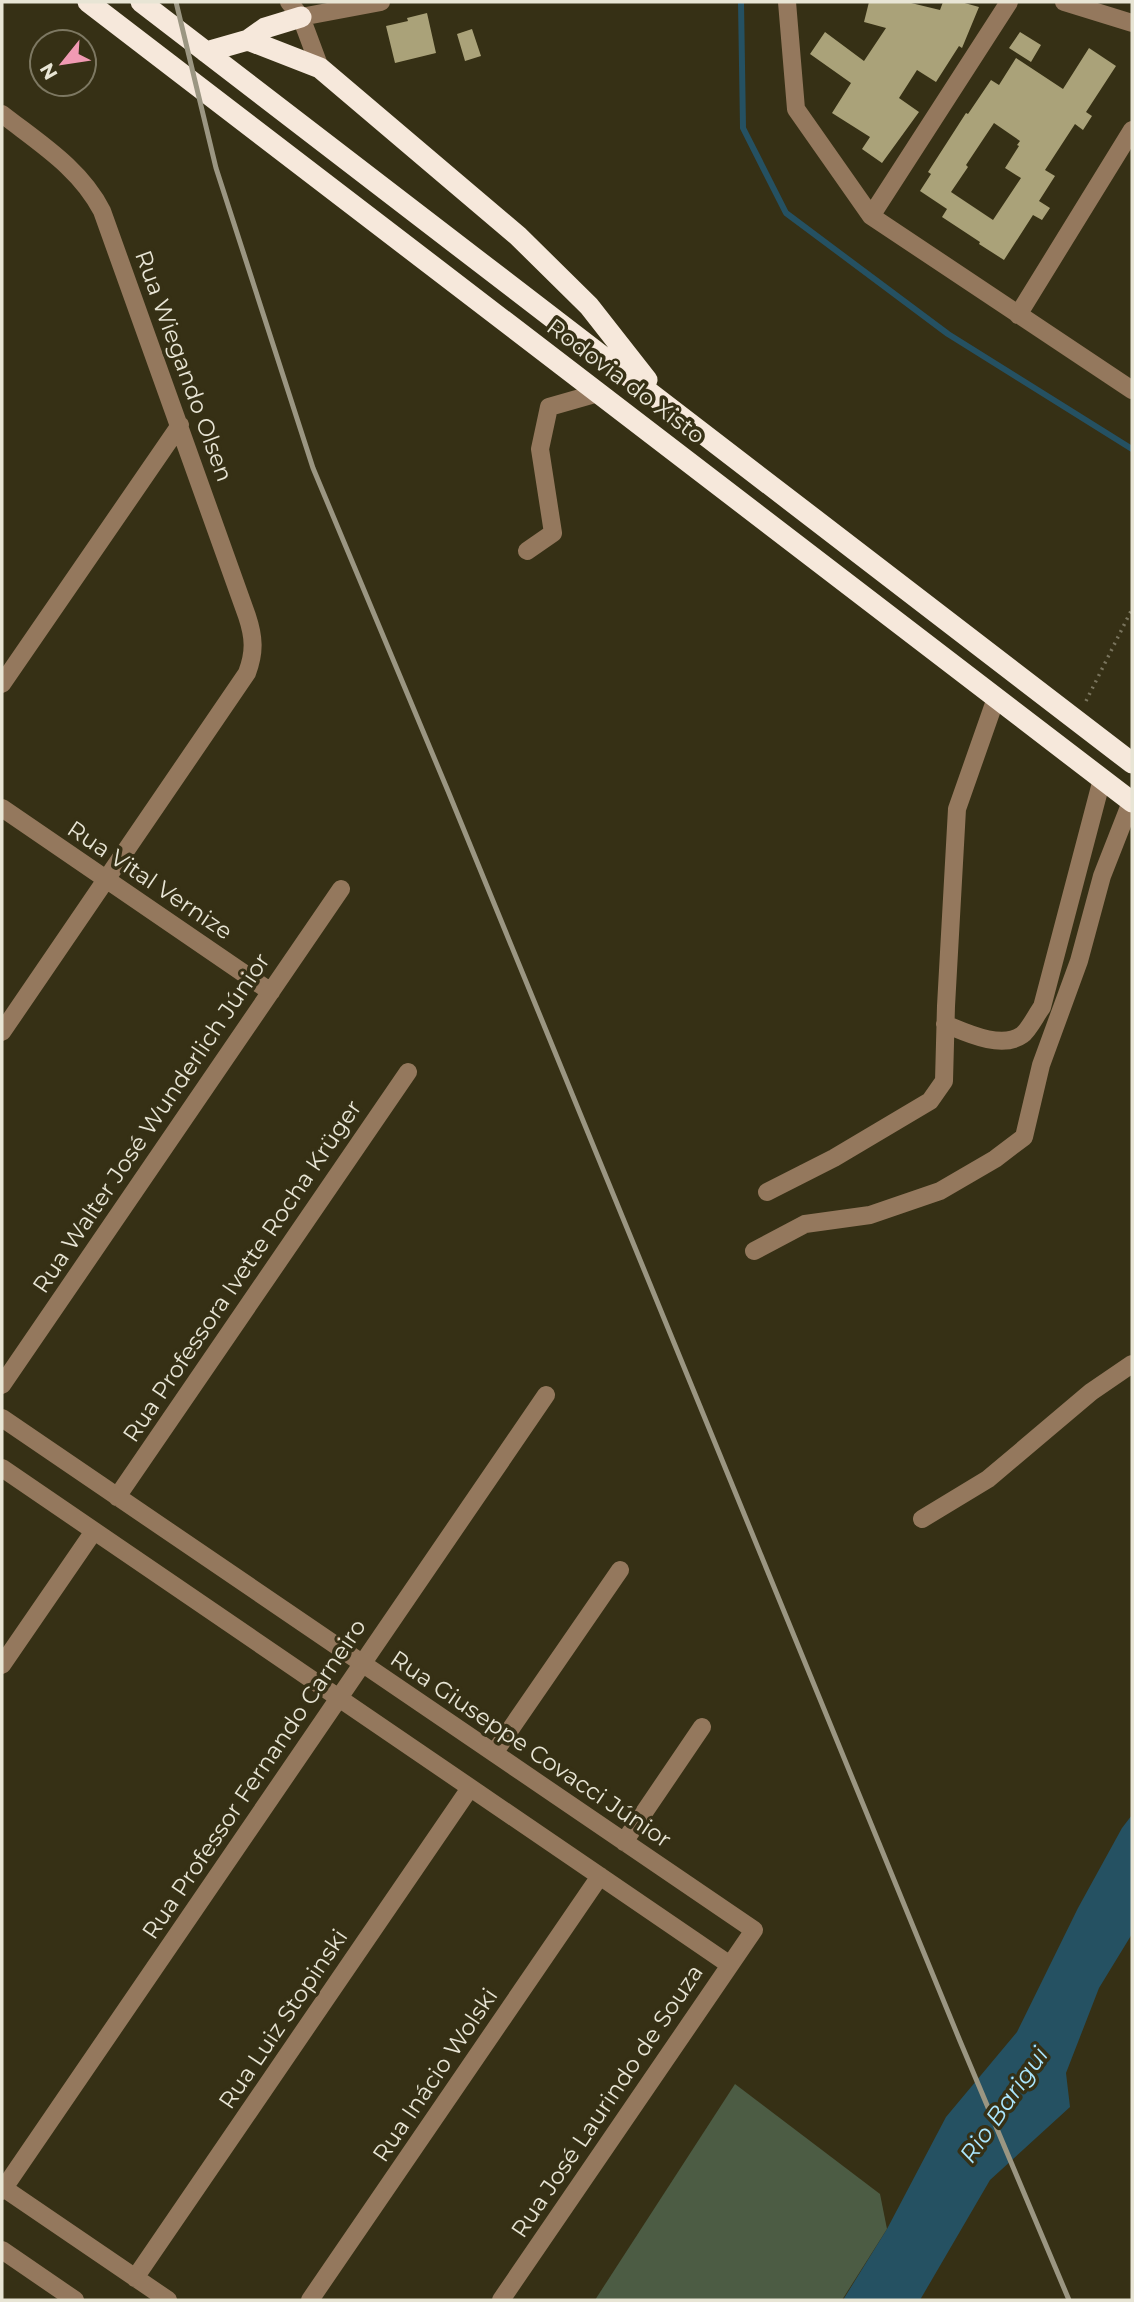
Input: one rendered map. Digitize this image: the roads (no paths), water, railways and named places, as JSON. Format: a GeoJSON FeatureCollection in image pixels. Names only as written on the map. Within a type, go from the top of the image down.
{"type":"FeatureCollection","features":[{"type":"Feature","properties":{"kind":"highway","name":"Rodovia do Xisto"},"geometry":{"type":"LineString","coordinates":[[88,2],[1132,802]]}},
{"type":"Feature","properties":{"kind":"highway","name":"Rodovia do Xisto"},"geometry":{"type":"LineString","coordinates":[[141,2],[1132,763]]}},
{"type":"Feature","properties":{"kind":"highway"},"geometry":{"type":"LineString","coordinates":[[206,52],[247,40],[265,27],[304,9]]}},
{"type":"Feature","properties":{"kind":"highway"},"geometry":{"type":"LineString","coordinates":[[247,40],[320,68],[519,236],[589,306],[665,404]]}},
{"type":"Feature","properties":{"kind":"street"},"geometry":{"type":"LineString","coordinates":[[320,68],[304,9],[381,2]]}},
{"type":"Feature","properties":{"kind":"street"},"geometry":{"type":"LineString","coordinates":[[787,2],[796,109],[871,216],[1132,390]]}},
{"type":"Feature","properties":{"kind":"street"},"geometry":{"type":"LineString","coordinates":[[871,216],[1009,2]]}},
{"type":"Feature","properties":{"kind":"street"},"geometry":{"type":"LineString","coordinates":[[1064,2],[1132,23]]}},
{"type":"Feature","properties":{"kind":"street","name":"Rua Wiegando Olsen"},"geometry":{"type":"LineString","coordinates":[[2,114],[68,166],[94,196],[109,226],[252,631],[254,645],[247,673],[106,879]]}},
{"type":"Feature","properties":{"kind":"street"},"geometry":{"type":"LineString","coordinates":[[1018,315],[1132,130]]}},
{"type":"Feature","properties":{"kind":"street"},"geometry":{"type":"LineString","coordinates":[[527,551],[553,533],[540,449],[549,407],[598,393]]}},
{"type":"Feature","properties":{"kind":"street"},"geometry":{"type":"LineString","coordinates":[[2,684],[180,425]]}},
{"type":"Feature","properties":{"kind":"street"},"geometry":{"type":"LineString","coordinates":[[767,1192],[834,1158],[930,1101],[944,1081],[957,809],[996,698]]}},
{"type":"Feature","properties":{"kind":"street"},"geometry":{"type":"LineString","coordinates":[[945,1024],[982,1039],[1007,1040],[1022,1035],[1042,1007],[1102,779]]}},
{"type":"Feature","properties":{"kind":"street"},"geometry":{"type":"LineString","coordinates":[[754,1251],[805,1224],[870,1214],[940,1191],[995,1159],[1024,1137],[1041,1065],[1079,961],[1102,876],[1132,802]]}},
{"type":"Feature","properties":{"kind":"street","name":"Rua Vital Vernize"},"geometry":{"type":"LineString","coordinates":[[2,808],[271,992]]}},
{"type":"Feature","properties":{"kind":"street"},"geometry":{"type":"LineString","coordinates":[[2,1032],[106,879]]}},
{"type":"Feature","properties":{"kind":"street","name":"Rua Walter José Wunderlich Júnior"},"geometry":{"type":"LineString","coordinates":[[2,1385],[341,889]]}},
{"type":"Feature","properties":{"kind":"street","name":"Rua Professora Ivette Rocha Krüger"},"geometry":{"type":"LineString","coordinates":[[117,1497],[408,1072]]}},
{"type":"Feature","properties":{"kind":"street"},"geometry":{"type":"LineString","coordinates":[[922,1519],[988,1479],[1091,1392],[1132,1364]]}},
{"type":"Feature","properties":{"kind":"street","name":"Rua Professor Fernando Carneiro"},"geometry":{"type":"LineString","coordinates":[[2,2189],[546,1395]]}},
{"type":"Feature","properties":{"kind":"street","name":"Rua Giuseppe Covacci Júnior"},"geometry":{"type":"LineString","coordinates":[[2,1418],[754,1930]]}},
{"type":"Feature","properties":{"kind":"street"},"geometry":{"type":"LineString","coordinates":[[2,1468],[730,1965]]}},
{"type":"Feature","properties":{"kind":"street"},"geometry":{"type":"LineString","coordinates":[[2,1665],[94,1531]]}},
{"type":"Feature","properties":{"kind":"street"},"geometry":{"type":"LineString","coordinates":[[494,1754],[620,1570]]}},
{"type":"Feature","properties":{"kind":"street"},"geometry":{"type":"LineString","coordinates":[[624,1842],[702,1727]]}},
{"type":"Feature","properties":{"kind":"street","name":"Rua Luiz Stopinski"},"geometry":{"type":"LineString","coordinates":[[135,2278],[470,1788]]}},
{"type":"Feature","properties":{"kind":"street","name":"Rua Inácio Wolski"},"geometry":{"type":"LineString","coordinates":[[310,2300],[600,1877]]}},
{"type":"Feature","properties":{"kind":"street","name":"Rua José Laurindo de Souza"},"geometry":{"type":"LineString","coordinates":[[501,2300],[754,1930]]}},
{"type":"Feature","properties":{"kind":"street"},"geometry":{"type":"LineString","coordinates":[[2,2189],[168,2300]]}},
{"type":"Feature","properties":{"kind":"street"},"geometry":{"type":"LineString","coordinates":[[2,2250],[75,2300]]}},
{"type":"Feature","properties":{"kind":"water","name":"Rio Barigui"},"geometry":{"type":"Polygon","coordinates":[[[1132,1815],[1132,1934],[1099,1988],[1066,2073],[1070,2107],[990,2180],[920,2300],[843,2300],[887,2229],[946,2117],[1017,2032],[1078,1908],[1122,1828],[1132,1815]]]}},
{"type":"Feature","properties":{"kind":"waterway"},"geometry":{"type":"LineString","coordinates":[[741,2],[743,128],[786,213],[948,334],[1132,449]]}},
{"type":"Feature","properties":{"kind":"railway"},"geometry":{"type":"LineString","coordinates":[[176,2],[216,168],[313,468],[1069,2300]]}}]}
